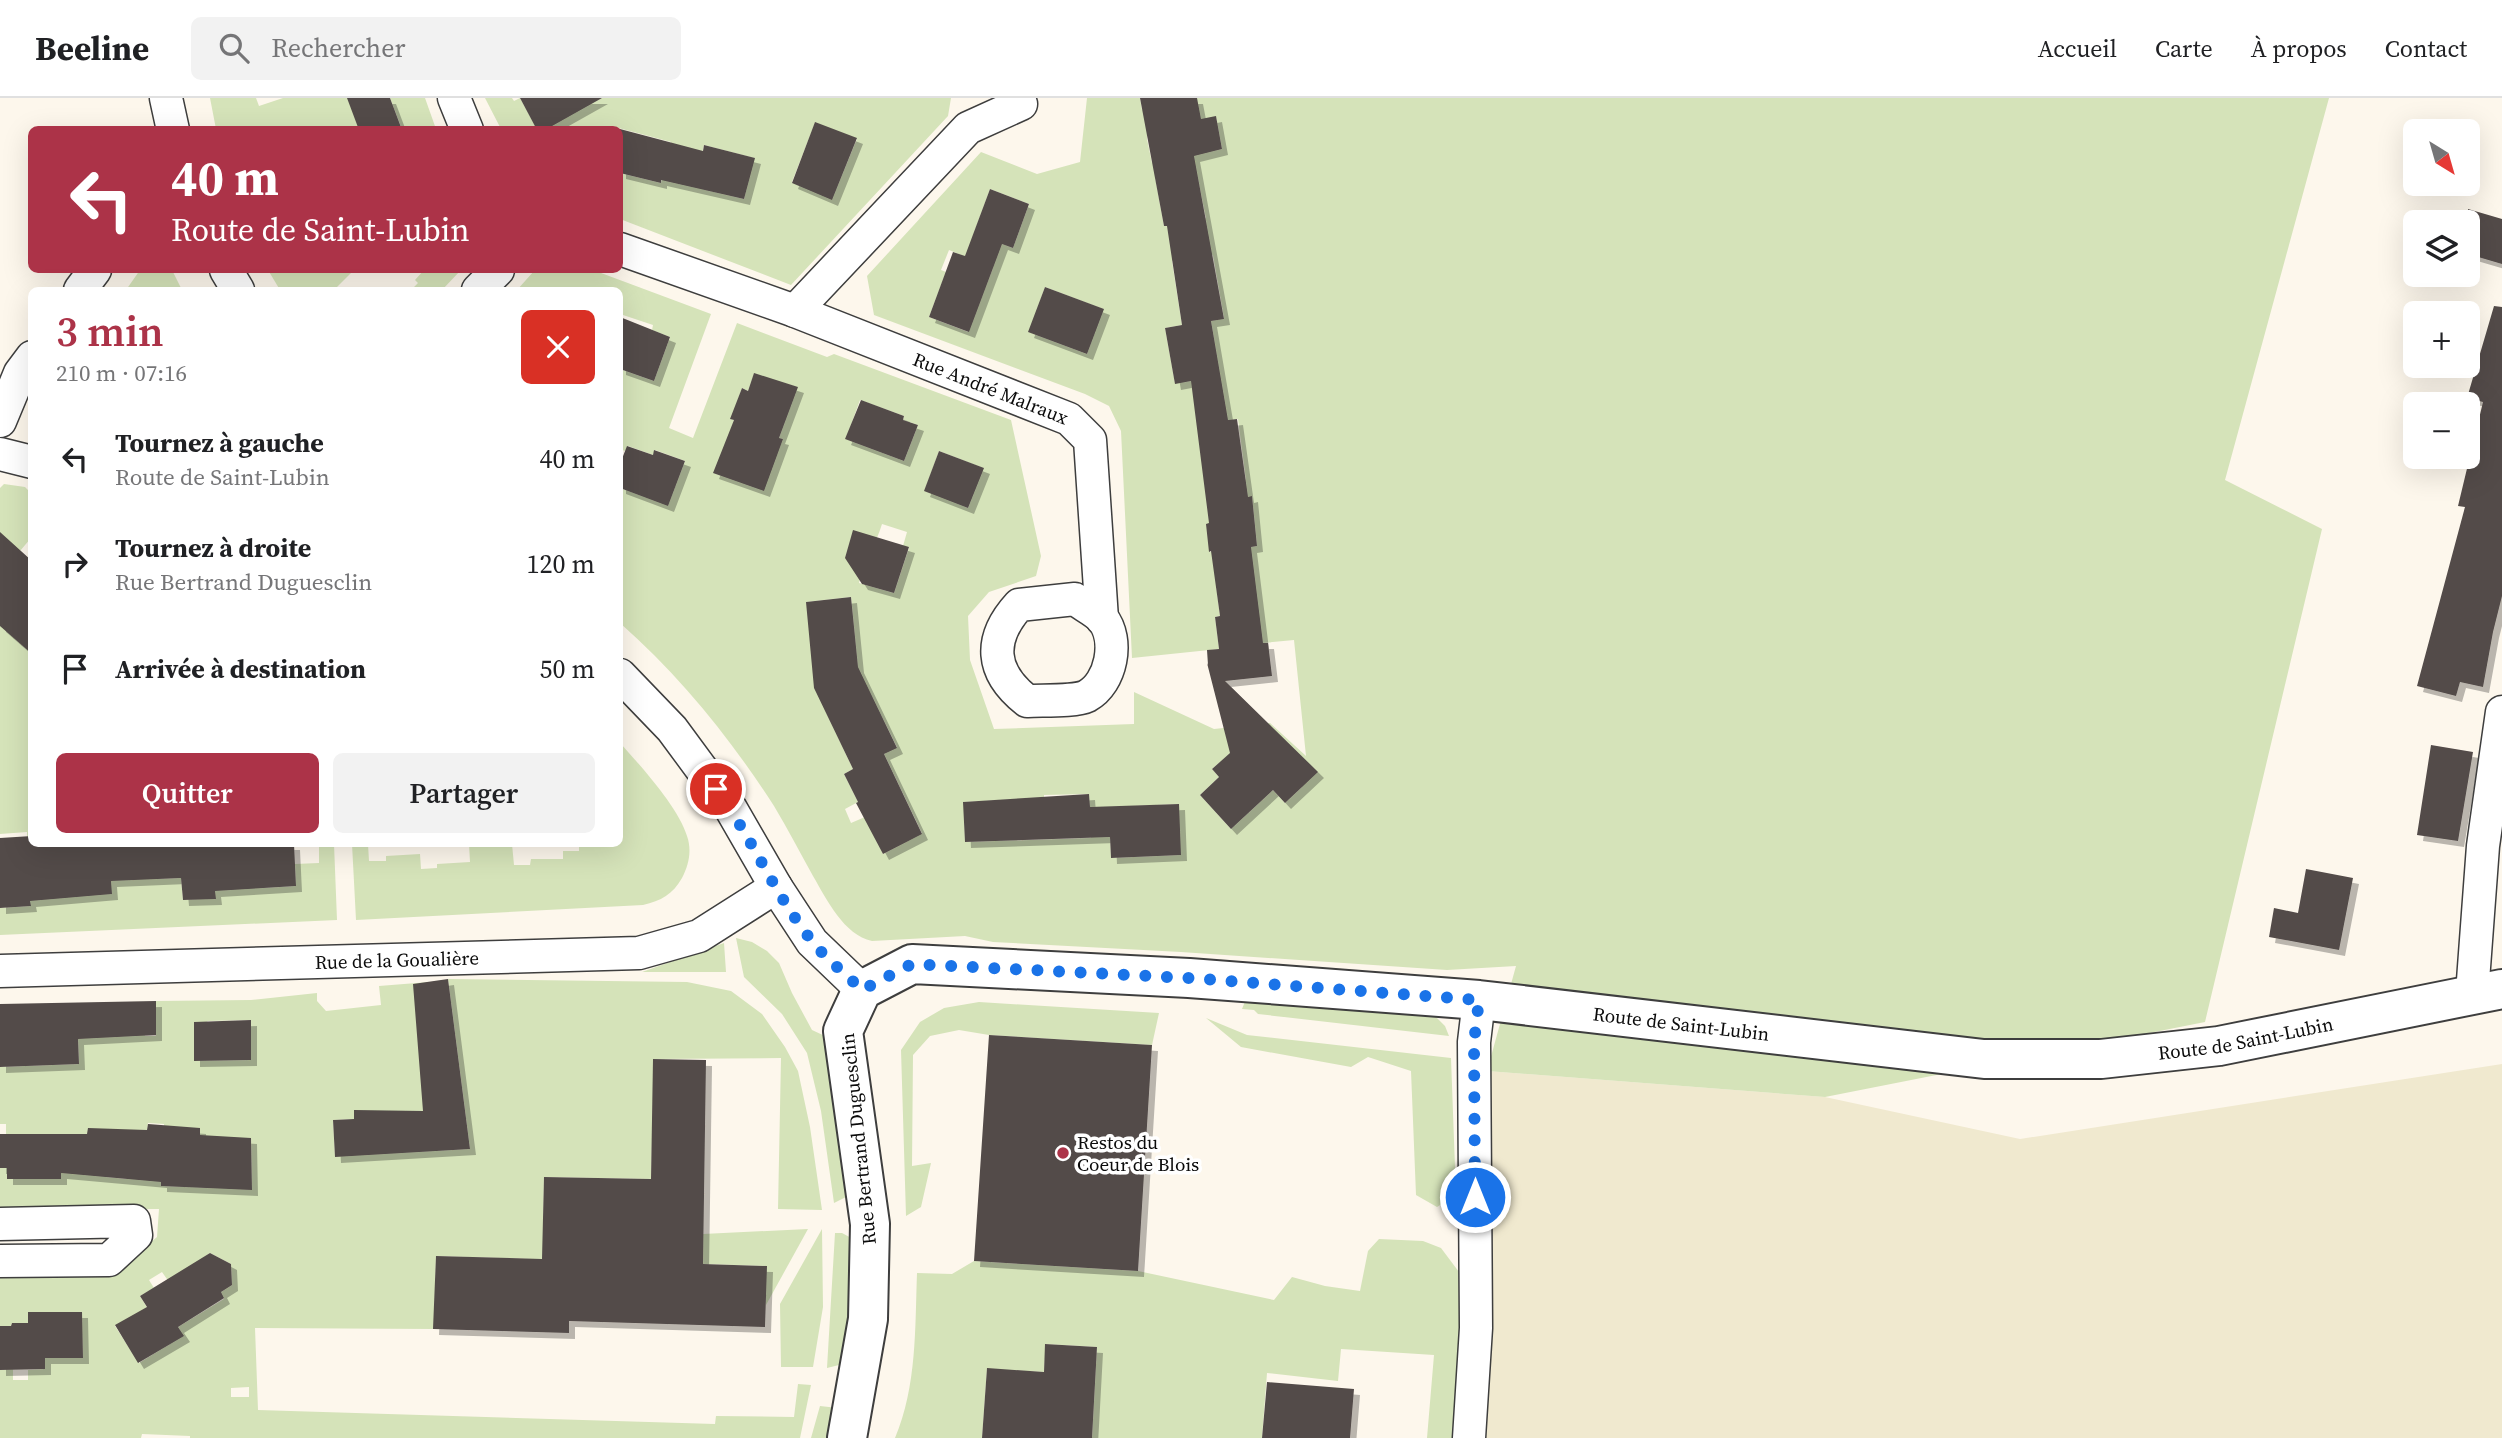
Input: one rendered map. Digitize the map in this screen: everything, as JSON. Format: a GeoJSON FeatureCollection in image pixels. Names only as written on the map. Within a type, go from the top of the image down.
{"type":"FeatureCollection","features":[{"type":"Feature","properties":{"kind":"street"},"geometry":{"type":"LineString","coordinates":[[166,98],[172,126]]}},
{"type":"Feature","properties":{"kind":"street"},"geometry":{"type":"LineString","coordinates":[[454,98],[465,126]]}},
{"type":"Feature","properties":{"kind":"street"},"geometry":{"type":"LineString","coordinates":[[795,311],[968,128],[1021,104]]}},
{"type":"Feature","properties":{"kind":"street","name":"Rue André Malraux"},"geometry":{"type":"LineString","coordinates":[[623,250],[795,311],[1069,419],[1090,440],[1102,619]]}},
{"type":"Feature","properties":{"kind":"street"},"geometry":{"type":"LineString","coordinates":[[481,287],[495,273]]}},
{"type":"Feature","properties":{"kind":"street"},"geometry":{"type":"LineString","coordinates":[[0,421],[17,363]]}},
{"type":"Feature","properties":{"kind":"street"},"geometry":{"type":"LineString","coordinates":[[0,454],[28,461]]}},
{"type":"Feature","properties":{"kind":"street"},"geometry":{"type":"LineString","coordinates":[[623,678],[672,729],[731,809],[776,887],[812,942],[862,990]]}},
{"type":"Feature","properties":{"kind":"street"},"geometry":{"type":"LineString","coordinates":[[2487,991],[2483,846],[2502,712]]}},
{"type":"Feature","properties":{"kind":"street","name":"Rue de la Goualière"},"geometry":{"type":"LineString","coordinates":[[0,971],[639,953],[699,936],[776,887]]}},
{"type":"Feature","properties":{"kind":"street","name":"Route de Saint-Lubin"},"geometry":{"type":"LineString","coordinates":[[862,990],[912,964],[1189,978],[1479,1000],[1983,1059],[2101,1059],[2219,1045],[2487,991]]}},
{"type":"Feature","properties":{"kind":"street","name":"Rue Bertrand Duguesclin"},"geometry":{"type":"LineString","coordinates":[[847,1438],[867,1319],[870,1224],[843,1031],[862,990]]}},
{"type":"Feature","properties":{"kind":"street"},"geometry":{"type":"LineString","coordinates":[[1469,1438],[1475,1328],[1474,1042],[1479,1000]]}},
{"type":"Feature","properties":{"kind":"street"},"geometry":{"type":"LineString","coordinates":[[0,1224],[134,1221],[136,1235],[109,1260],[0,1261]]}},
{"type":"Feature","properties":{"kind":"shaded area"},"geometry":{"type":"Polygon","coordinates":[[[2502,1064],[2502,1438],[1472,1438],[1487,1071],[1825,1097],[2020,1139],[2502,1064]]]}},
{"type":"Feature","properties":{"kind":"green space"},"geometry":{"type":"Polygon","coordinates":[[[210,98],[256,98],[259,106],[283,98],[371,98],[360,126],[215,126],[210,98]]]}},
{"type":"Feature","properties":{"kind":"green space"},"geometry":{"type":"Polygon","coordinates":[[[390,98],[425,98],[435,126],[401,126],[390,98]]]}},
{"type":"Feature","properties":{"kind":"green space"},"geometry":{"type":"Polygon","coordinates":[[[485,98],[512,98],[514,101],[520,98],[535,126],[499,126],[485,98]]]}},
{"type":"Feature","properties":{"kind":"green space"},"geometry":{"type":"Polygon","coordinates":[[[569,98],[951,98],[948,116],[791,285],[623,220],[623,174],[661,183],[671,142],[623,129],[623,126],[548,126],[569,98]],[[815,123],[792,182],[832,199],[857,139],[815,123]],[[704,145],[694,187],[744,199],[754,158],[704,145]]]}},
{"type":"Feature","properties":{"kind":"green space"},"geometry":{"type":"Polygon","coordinates":[[[1087,98],[1140,98],[1142,110],[1149,109],[1147,139],[1152,163],[1222,149],[1216,117],[1194,121],[1197,98],[2329,98],[2225,480],[2322,529],[2205,1022],[1825,1097],[1487,1071],[1516,966],[1447,970],[993,942],[965,936],[872,941],[853,932],[830,906],[774,806],[722,732],[664,665],[623,626],[623,489],[668,505],[685,461],[655,450],[653,455],[628,446],[623,450],[623,370],[654,381],[670,337],[652,330],[653,325],[623,315],[623,287],[520,287],[532,273],[601,273],[711,314],[669,428],[693,438],[737,323],[827,357],[834,354],[1011,420],[1041,556],[1036,576],[989,592],[968,616],[970,660],[994,729],[1134,724],[1134,692],[1214,729],[1270,723],[1306,756],[1294,640],[1263,643],[1216,585],[1220,616],[1215,617],[1219,649],[1132,658],[1121,431],[1109,406],[1085,394],[874,315],[867,276],[981,152],[1037,174],[1080,162],[1087,98]],[[1196,170],[1155,177],[1164,226],[1206,218],[1196,170]],[[990,189],[974,233],[1013,248],[1029,204],[990,189]],[[949,250],[941,270],[946,272],[929,317],[968,332],[993,268],[949,250]],[[1213,255],[1172,261],[1182,325],[1165,328],[1175,383],[1220,377],[1211,321],[1224,318],[1213,255]],[[1045,287],[1029,332],[1087,354],[1103,309],[1045,287]],[[754,374],[748,391],[742,388],[731,419],[734,420],[719,475],[783,439],[779,438],[797,387],[754,374]],[[860,400],[846,439],[904,461],[918,425],[903,420],[904,416],[860,400]],[[1238,419],[1197,425],[1246,480],[1238,419]],[[939,451],[925,490],[968,508],[983,468],[939,451]],[[1252,497],[1215,522],[1210,552],[1257,546],[1252,497]],[[882,524],[859,583],[894,593],[909,548],[903,546],[907,532],[882,524]],[[851,597],[806,602],[858,670],[851,597]],[[869,691],[826,712],[853,769],[844,774],[858,802],[845,809],[851,823],[865,817],[883,854],[922,833],[884,754],[897,747],[869,691]],[[1285,740],[1220,762],[1212,769],[1219,777],[1200,795],[1231,829],[1273,790],[1285,803],[1302,787],[1291,774],[1305,760],[1285,740]],[[1089,794],[1044,795],[1044,798],[964,802],[965,842],[1091,838],[1089,794]],[[1178,804],[1109,807],[1111,858],[1180,855],[1178,804]]]}},
{"type":"Feature","properties":{"kind":"green space"},"geometry":{"type":"Polygon","coordinates":[[[138,273],[174,273],[180,287],[128,287],[138,273]]]}},
{"type":"Feature","properties":{"kind":"green space"},"geometry":{"type":"Polygon","coordinates":[[[270,273],[351,273],[337,287],[278,287],[270,273]]]}},
{"type":"Feature","properties":{"kind":"green space"},"geometry":{"type":"Polygon","coordinates":[[[421,273],[458,273],[445,287],[414,287],[418,283],[415,280],[421,273]]]}},
{"type":"Feature","properties":{"kind":"green space"},"geometry":{"type":"Polygon","coordinates":[[[4,484],[25,487],[28,490],[28,542],[20,551],[0,535],[0,488],[4,484]]]}},
{"type":"Feature","properties":{"kind":"green space"},"geometry":{"type":"Polygon","coordinates":[[[0,604],[28,624],[15,639],[28,650],[28,837],[27,832],[0,834],[0,604]]]}},
{"type":"Feature","properties":{"kind":"green space"},"geometry":{"type":"Polygon","coordinates":[[[623,746],[668,800],[689,841],[689,857],[682,878],[666,896],[643,905],[356,920],[352,847],[368,847],[369,861],[386,861],[386,856],[420,854],[421,869],[437,868],[437,864],[470,862],[469,847],[512,847],[514,865],[530,865],[531,859],[563,859],[563,851],[579,851],[579,847],[623,847],[623,746]]]}},
{"type":"Feature","properties":{"kind":"green space"},"geometry":{"type":"Polygon","coordinates":[[[134,847],[156,847],[158,879],[181,878],[183,900],[215,898],[215,876],[263,866],[264,888],[296,886],[295,864],[319,863],[319,847],[334,847],[337,920],[0,935],[0,908],[30,906],[30,884],[136,870],[134,847]]]}},
{"type":"Feature","properties":{"kind":"green space"},"geometry":{"type":"Polygon","coordinates":[[[736,938],[752,942],[767,951],[779,963],[812,1030],[827,1037],[850,1186],[846,1197],[834,1203],[821,1111],[807,1053],[782,1014],[744,977],[736,938]]]}},
{"type":"Feature","properties":{"kind":"green space"},"geometry":{"type":"Polygon","coordinates":[[[724,943],[726,972],[642,972],[724,943]]]}},
{"type":"Feature","properties":{"kind":"green space"},"geometry":{"type":"Polygon","coordinates":[[[448,979],[687,982],[731,991],[762,1014],[785,1047],[798,1071],[810,1127],[822,1210],[778,1209],[781,1058],[654,1059],[651,1179],[544,1177],[543,1231],[563,1260],[436,1256],[434,1329],[255,1328],[258,1410],[715,1424],[716,1416],[794,1417],[798,1384],[811,1385],[800,1438],[190,1438],[142,1434],[141,1438],[0,1438],[0,1370],[13,1369],[13,1380],[28,1380],[28,1370],[45,1369],[45,1358],[83,1357],[81,1312],[28,1312],[28,1323],[12,1323],[11,1326],[0,1327],[0,1270],[135,1256],[157,1237],[159,1209],[0,1210],[0,1168],[7,1168],[7,1179],[61,1178],[6,1134],[6,1124],[0,1124],[0,1067],[79,1064],[78,1039],[144,1018],[145,1036],[156,1036],[156,1001],[251,1000],[317,993],[317,1001],[326,1011],[381,1005],[379,986],[429,982],[433,1016],[425,1129],[354,1110],[354,1119],[333,1120],[335,1156],[470,1149],[448,979]],[[251,1020],[208,1021],[194,1029],[195,1061],[251,1060],[251,1020]],[[148,1123],[147,1134],[106,1177],[126,1179],[128,1176],[161,1181],[161,1186],[252,1189],[251,1138],[199,1143],[200,1128],[164,1129],[164,1124],[148,1123]],[[210,1253],[169,1282],[162,1272],[149,1280],[154,1288],[140,1296],[148,1309],[115,1326],[139,1363],[183,1336],[178,1327],[224,1299],[221,1292],[232,1285],[231,1264],[210,1253]],[[249,1387],[231,1388],[231,1397],[249,1397],[249,1387]]]}},
{"type":"Feature","properties":{"kind":"green space"},"geometry":{"type":"Polygon","coordinates":[[[1246,999],[1434,1015],[1445,1026],[1449,1036],[1258,1014],[1254,1010],[1242,1009],[1246,999]]]}},
{"type":"Feature","properties":{"kind":"green space"},"geometry":{"type":"Polygon","coordinates":[[[979,1002],[1159,1013],[1152,1045],[989,1035],[959,1030],[930,1036],[913,1055],[912,1166],[931,1163],[921,1207],[906,1216],[901,1050],[920,1022],[944,1008],[979,1002]]]}},
{"type":"Feature","properties":{"kind":"green space"},"geometry":{"type":"Polygon","coordinates":[[[1206,1018],[1247,1035],[1451,1058],[1456,1195],[1437,1207],[1416,1195],[1411,1071],[1368,1057],[1351,1067],[1241,1047],[1206,1018]]]}},
{"type":"Feature","properties":{"kind":"green space"},"geometry":{"type":"Polygon","coordinates":[[[808,1229],[766,1305],[766,1266],[678,1263],[703,1234],[808,1229]]]}},
{"type":"Feature","properties":{"kind":"green space"},"geometry":{"type":"Polygon","coordinates":[[[822,1229],[823,1307],[813,1367],[781,1367],[780,1304],[822,1229]]]}},
{"type":"Feature","properties":{"kind":"green space"},"geometry":{"type":"Polygon","coordinates":[[[835,1233],[842,1233],[855,1240],[849,1353],[839,1365],[827,1368],[835,1233]]]}},
{"type":"Feature","properties":{"kind":"green space"},"geometry":{"type":"Polygon","coordinates":[[[1379,1239],[1423,1241],[1441,1248],[1459,1272],[1460,1325],[1455,1438],[1427,1438],[1434,1355],[1341,1349],[1338,1381],[1267,1373],[1262,1438],[1092,1438],[1097,1347],[1046,1344],[1044,1372],[987,1369],[982,1438],[895,1438],[911,1377],[917,1273],[952,1274],[974,1261],[1138,1271],[1274,1300],[1292,1277],[1325,1286],[1360,1291],[1368,1251],[1379,1239]]]}},
{"type":"Feature","properties":{"kind":"green space"},"geometry":{"type":"Polygon","coordinates":[[[820,1406],[838,1408],[832,1438],[811,1438],[820,1406]]]}},
{"type":"Feature","properties":{"kind":"building"},"geometry":{"type":"Polygon","coordinates":[[[347,98],[390,98],[400,126],[358,126],[347,98]]]}},
{"type":"Feature","properties":{"kind":"building"},"geometry":{"type":"Polygon","coordinates":[[[520,98],[602,98],[552,126],[535,126],[520,98]]]}},
{"type":"Feature","properties":{"kind":"building"},"geometry":{"type":"Polygon","coordinates":[[[1140,98],[1197,98],[1201,119],[1216,116],[1222,149],[1194,156],[1224,319],[1211,321],[1228,420],[1237,419],[1248,497],[1252,496],[1257,546],[1251,547],[1263,643],[1268,643],[1272,676],[1225,681],[1318,772],[1285,803],[1273,790],[1231,829],[1200,795],[1219,777],[1212,769],[1230,753],[1207,663],[1208,665],[1207,650],[1219,649],[1215,617],[1220,616],[1211,551],[1209,552],[1206,524],[1209,523],[1191,381],[1175,384],[1165,328],[1182,325],[1167,226],[1164,226],[1140,98]]]}},
{"type":"Feature","properties":{"kind":"building"},"geometry":{"type":"Polygon","coordinates":[[[815,122],[857,138],[832,200],[792,183],[815,122]]]}},
{"type":"Feature","properties":{"kind":"building"},"geometry":{"type":"Polygon","coordinates":[[[623,130],[703,151],[704,145],[755,158],[744,199],[661,180],[661,183],[623,174],[623,130]]]}},
{"type":"Feature","properties":{"kind":"building"},"geometry":{"type":"Polygon","coordinates":[[[990,189],[1029,204],[1013,248],[1002,244],[969,332],[929,317],[953,252],[965,256],[990,189]]]}},
{"type":"Feature","properties":{"kind":"building"},"geometry":{"type":"Polygon","coordinates":[[[2480,213],[2502,219],[2502,264],[2480,258],[2480,213]]]}},
{"type":"Feature","properties":{"kind":"building"},"geometry":{"type":"Polygon","coordinates":[[[1045,287],[1104,309],[1087,354],[1028,332],[1045,287]]]}},
{"type":"Feature","properties":{"kind":"building"},"geometry":{"type":"Polygon","coordinates":[[[2494,306],[2502,307],[2502,596],[2483,687],[2460,682],[2456,696],[2417,686],[2465,507],[2458,506],[2467,469],[2480,469],[2480,414],[2483,402],[2480,401],[2480,392],[2469,392],[2473,378],[2480,378],[2480,354],[2494,306]]]}},
{"type":"Feature","properties":{"kind":"building"},"geometry":{"type":"Polygon","coordinates":[[[623,318],[670,337],[654,381],[623,370],[623,318]]]}},
{"type":"Feature","properties":{"kind":"building"},"geometry":{"type":"Polygon","coordinates":[[[754,373],[798,387],[779,438],[783,439],[764,491],[713,473],[734,420],[730,419],[742,388],[748,391],[754,373]]]}},
{"type":"Feature","properties":{"kind":"building"},"geometry":{"type":"Polygon","coordinates":[[[861,400],[904,416],[903,420],[918,425],[904,461],[845,439],[861,400]]]}},
{"type":"Feature","properties":{"kind":"building"},"geometry":{"type":"Polygon","coordinates":[[[627,446],[653,455],[654,450],[685,461],[668,506],[623,489],[623,456],[627,446]]]}},
{"type":"Feature","properties":{"kind":"building"},"geometry":{"type":"Polygon","coordinates":[[[939,451],[984,468],[968,508],[924,491],[939,451]]]}},
{"type":"Feature","properties":{"kind":"building"},"geometry":{"type":"Polygon","coordinates":[[[853,530],[909,547],[894,593],[862,584],[845,558],[853,530]]]}},
{"type":"Feature","properties":{"kind":"building"},"geometry":{"type":"Polygon","coordinates":[[[0,532],[28,557],[28,650],[0,626],[0,532]]]}},
{"type":"Feature","properties":{"kind":"building"},"geometry":{"type":"Polygon","coordinates":[[[851,597],[858,667],[897,748],[884,754],[922,834],[883,854],[856,803],[858,802],[844,774],[853,769],[814,688],[806,602],[851,597]]]}},
{"type":"Feature","properties":{"kind":"building"},"geometry":{"type":"Polygon","coordinates":[[[2431,745],[2473,752],[2458,841],[2417,835],[2431,745]]]}},
{"type":"Feature","properties":{"kind":"building"},"geometry":{"type":"Polygon","coordinates":[[[1089,794],[1090,807],[1179,804],[1181,855],[1111,858],[1110,837],[965,842],[963,802],[1089,794]]]}},
{"type":"Feature","properties":{"kind":"building"},"geometry":{"type":"Polygon","coordinates":[[[28,836],[28,847],[294,847],[296,886],[215,891],[216,899],[183,900],[181,878],[111,881],[112,894],[30,901],[31,906],[0,908],[0,838],[28,836]]]}},
{"type":"Feature","properties":{"kind":"building"},"geometry":{"type":"Polygon","coordinates":[[[2306,869],[2353,878],[2339,950],[2269,937],[2274,908],[2298,913],[2306,869]]]}},
{"type":"Feature","properties":{"kind":"building"},"geometry":{"type":"Polygon","coordinates":[[[448,979],[470,1149],[335,1157],[333,1120],[354,1119],[354,1110],[423,1111],[413,984],[448,979]]]}},
{"type":"Feature","properties":{"kind":"building"},"geometry":{"type":"Polygon","coordinates":[[[156,1001],[156,1035],[78,1039],[79,1064],[0,1067],[0,1004],[156,1001]]]}},
{"type":"Feature","properties":{"kind":"building"},"geometry":{"type":"Polygon","coordinates":[[[251,1020],[251,1060],[194,1061],[194,1022],[251,1020]]]}},
{"type":"Feature","properties":{"kind":"building","name":"Restos du Coeur de Blois"},"geometry":{"type":"Polygon","coordinates":[[[989,1035],[1152,1045],[1138,1271],[974,1261],[989,1035]]]}},
{"type":"Feature","properties":{"kind":"building"},"geometry":{"type":"Polygon","coordinates":[[[653,1059],[706,1060],[703,1264],[767,1266],[765,1327],[569,1321],[569,1333],[433,1329],[436,1256],[542,1259],[544,1177],[651,1179],[653,1059]]]}},
{"type":"Feature","properties":{"kind":"building"},"geometry":{"type":"Polygon","coordinates":[[[148,1124],[200,1128],[200,1135],[251,1138],[252,1190],[161,1186],[161,1182],[61,1173],[61,1179],[7,1179],[7,1168],[0,1168],[0,1134],[87,1134],[88,1128],[147,1130],[148,1124]]]}},
{"type":"Feature","properties":{"kind":"building"},"geometry":{"type":"Polygon","coordinates":[[[210,1253],[231,1264],[232,1285],[221,1292],[224,1298],[178,1327],[184,1336],[138,1363],[115,1325],[147,1307],[140,1296],[210,1253]]]}},
{"type":"Feature","properties":{"kind":"building"},"geometry":{"type":"Polygon","coordinates":[[[28,1312],[82,1312],[83,1358],[45,1358],[45,1369],[0,1370],[0,1326],[28,1323],[28,1312]]]}},
{"type":"Feature","properties":{"kind":"building"},"geometry":{"type":"Polygon","coordinates":[[[1045,1344],[1097,1347],[1092,1438],[982,1438],[987,1368],[1044,1372],[1045,1344]]]}},
{"type":"Feature","properties":{"kind":"building"},"geometry":{"type":"Polygon","coordinates":[[[1267,1382],[1354,1389],[1350,1438],[1262,1438],[1267,1382]]]}},
{"type":"Feature","properties":{"kind":"place","name":"Restos du Coeur de Blois"},"geometry":{"type":"Point","coordinates":[1063,1153]}},
{"type":"Feature","properties":{"kind":"route"},"geometry":{"type":"LineString","coordinates":[[716,789],[812,942],[862,990],[912,964],[1189,978],[1479,1000],[1474,1042],[1475,1197]]}}]}
